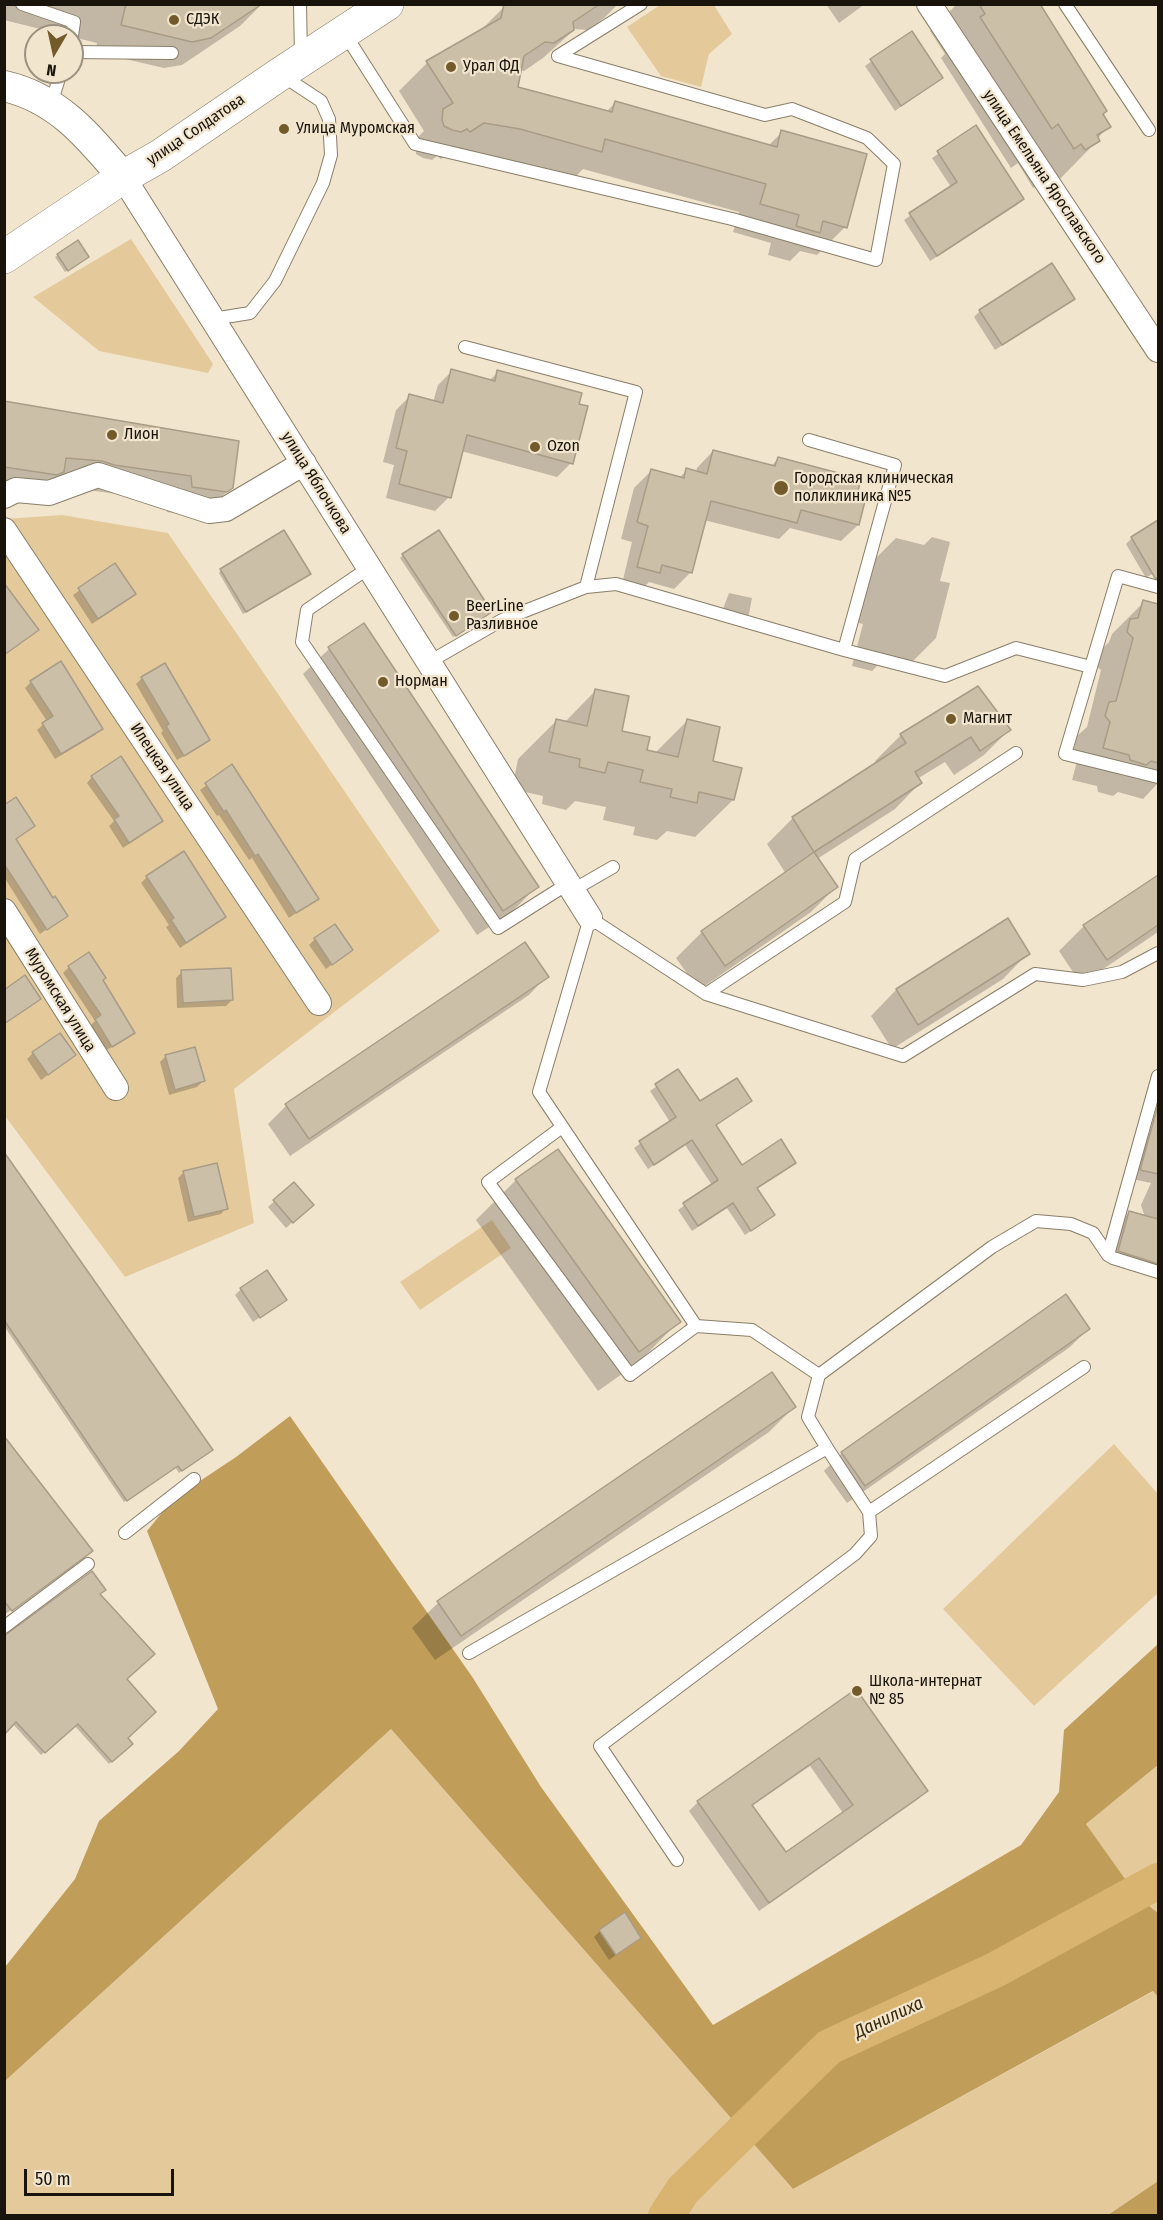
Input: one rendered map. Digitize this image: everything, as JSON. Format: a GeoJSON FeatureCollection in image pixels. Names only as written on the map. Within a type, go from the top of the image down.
{"type":"FeatureCollection","features":[{"type":"Feature","properties":{"kind":"main road","name":"улица Солдатова"},"geometry":{"type":"LineString","coordinates":[[4,257],[387,4]]}},
{"type":"Feature","properties":{"kind":"street","name":"улица Емельяна Ярославского"},"geometry":{"type":"LineString","coordinates":[[929,4],[1158,350]]}},
{"type":"Feature","properties":{"kind":"street","name":"улица Яблочкова"},"geometry":{"type":"LineString","coordinates":[[4,87],[16,89],[51,104],[76,126],[123,177],[590,918]]}},
{"type":"Feature","properties":{"kind":"street"},"geometry":{"type":"LineString","coordinates":[[4,496],[16,490],[49,493],[98,475],[209,511],[226,509],[303,463]]}},
{"type":"Feature","properties":{"kind":"street","name":"Илецкая улица"},"geometry":{"type":"LineString","coordinates":[[4,530],[319,1003]]}},
{"type":"Feature","properties":{"kind":"street","name":"Муромская улица"},"geometry":{"type":"LineString","coordinates":[[4,911],[116,1088]]}},
{"type":"Feature","properties":{"kind":"lane"},"geometry":{"type":"LineString","coordinates":[[22,4],[74,22],[74,24]]}},
{"type":"Feature","properties":{"kind":"lane"},"geometry":{"type":"LineString","coordinates":[[213,319],[250,313],[275,281],[323,183],[331,155],[329,119],[321,101],[290,67],[300,4]]}},
{"type":"Feature","properties":{"kind":"lane"},"geometry":{"type":"LineString","coordinates":[[344,31],[415,144],[732,219],[876,260],[894,164],[867,138],[792,109],[765,115],[558,56],[641,4]]}},
{"type":"Feature","properties":{"kind":"lane"},"geometry":{"type":"LineString","coordinates":[[1065,4],[1149,130]]}},
{"type":"Feature","properties":{"kind":"lane"},"geometry":{"type":"LineString","coordinates":[[84,52],[172,53]]}},
{"type":"Feature","properties":{"kind":"lane"},"geometry":{"type":"LineString","coordinates":[[51,104],[57,84]]}},
{"type":"Feature","properties":{"kind":"lane"},"geometry":{"type":"LineString","coordinates":[[465,347],[636,392],[586,587]]}},
{"type":"Feature","properties":{"kind":"lane"},"geometry":{"type":"LineString","coordinates":[[809,440],[895,465],[844,650]]}},
{"type":"Feature","properties":{"kind":"lane"},"geometry":{"type":"LineString","coordinates":[[370,567],[307,610],[302,642],[498,928],[571,887],[613,867]]}},
{"type":"Feature","properties":{"kind":"lane"},"geometry":{"type":"LineString","coordinates":[[1158,587],[1118,576],[1065,754],[1158,777]]}},
{"type":"Feature","properties":{"kind":"lane"},"geometry":{"type":"LineString","coordinates":[[429,662],[502,620],[586,587],[616,584],[844,650],[945,676],[1016,648],[1091,667]]}},
{"type":"Feature","properties":{"kind":"lane"},"geometry":{"type":"LineString","coordinates":[[706,994],[845,902],[855,859],[1016,753]]}},
{"type":"Feature","properties":{"kind":"lane"},"geometry":{"type":"LineString","coordinates":[[696,1326],[539,1092],[590,918],[706,994],[903,1056],[1035,974],[1083,980],[1122,972],[1158,953]]}},
{"type":"Feature","properties":{"kind":"lane"},"geometry":{"type":"LineString","coordinates":[[1108,1255],[1158,1076]]}},
{"type":"Feature","properties":{"kind":"lane"},"geometry":{"type":"LineString","coordinates":[[562,1127],[488,1182],[630,1375],[696,1326],[752,1330],[819,1375]]}},
{"type":"Feature","properties":{"kind":"lane"},"geometry":{"type":"LineString","coordinates":[[677,1860],[600,1746],[855,1554],[871,1536],[869,1512],[808,1417],[819,1375],[992,1247],[1036,1221],[1071,1224],[1093,1233],[1108,1255],[1158,1272]]}},
{"type":"Feature","properties":{"kind":"lane"},"geometry":{"type":"LineString","coordinates":[[869,1512],[1084,1367]]}},
{"type":"Feature","properties":{"kind":"lane"},"geometry":{"type":"LineString","coordinates":[[469,1653],[827,1448]]}},
{"type":"Feature","properties":{"kind":"lane"},"geometry":{"type":"LineString","coordinates":[[126,1533],[194,1479]]}},
{"type":"Feature","properties":{"kind":"lane"},"geometry":{"type":"LineString","coordinates":[[4,1627],[88,1564]]}},
{"type":"Feature","properties":{"kind":"shaded area"},"geometry":{"type":"Polygon","coordinates":[[[660,5],[714,5],[732,34],[709,54],[701,87],[661,76],[627,27],[660,5]]]}},
{"type":"Feature","properties":{"kind":"shaded area"},"geometry":{"type":"Polygon","coordinates":[[[131,239],[213,364],[208,373],[99,351],[33,297],[131,239]]]}},
{"type":"Feature","properties":{"kind":"shaded area"},"geometry":{"type":"Polygon","coordinates":[[[62,515],[168,533],[440,931],[234,1089],[254,1223],[125,1277],[5,1116],[5,519],[62,515]]]}},
{"type":"Feature","properties":{"kind":"shaded area"},"geometry":{"type":"Polygon","coordinates":[[[492,1220],[511,1248],[420,1310],[400,1282],[492,1220]]]}},
{"type":"Feature","properties":{"kind":"shaded area"},"geometry":{"type":"Polygon","coordinates":[[[290,1416],[473,1678],[541,1787],[713,2025],[1021,1845],[1059,1792],[1064,1730],[1158,1644],[1158,1765],[1086,1824],[1138,1897],[1158,1913],[1158,1997],[1153,1991],[793,2189],[391,1729],[5,2081],[5,1967],[75,1879],[99,1821],[179,1751],[218,1709],[147,1531],[173,1499],[236,1457],[290,1416]]]}},
{"type":"Feature","properties":{"kind":"shaded area"},"geometry":{"type":"Polygon","coordinates":[[[1114,1444],[1158,1494],[1158,1593],[1034,1706],[943,1609],[1114,1444]]]}},
{"type":"Feature","properties":{"kind":"shaded area"},"geometry":{"type":"Polygon","coordinates":[[[391,1729],[793,2189],[1154,1991],[1158,1997],[1158,2181],[1108,2215],[5,2216],[5,2081],[391,1729]]]}},
{"type":"Feature","properties":{"kind":"shaded area"},"geometry":{"type":"Polygon","coordinates":[[[1158,1765],[1158,1913],[1138,1897],[1086,1824],[1158,1765]]]}},
{"type":"Feature","properties":{"kind":"shaded area"},"geometry":{"type":"Polygon","coordinates":[[[1158,2181],[1158,2215],[1108,2215],[1158,2181]]]}},
{"type":"Feature","properties":{"kind":"building"},"geometry":{"type":"Polygon","coordinates":[[[126,4],[262,4],[211,38],[192,42],[121,25],[126,4]]]}},
{"type":"Feature","properties":{"kind":"building"},"geometry":{"type":"Polygon","coordinates":[[[504,4],[600,4],[573,22],[574,30],[554,43],[545,42],[524,56],[518,87],[612,112],[615,101],[777,147],[781,130],[867,154],[847,228],[823,221],[820,233],[796,226],[799,215],[760,204],[766,184],[605,139],[602,152],[520,129],[484,123],[470,132],[467,129],[461,132],[444,126],[443,109],[453,103],[426,61],[501,18],[504,4]]]}},
{"type":"Feature","properties":{"kind":"building"},"geometry":{"type":"Polygon","coordinates":[[[979,4],[1040,4],[1107,111],[1103,114],[1111,127],[1097,135],[1100,141],[1085,150],[1081,144],[1074,149],[1058,124],[1052,129],[980,17],[985,14],[979,4]]]}},
{"type":"Feature","properties":{"kind":"building"},"geometry":{"type":"Polygon","coordinates":[[[912,31],[943,78],[901,106],[870,59],[912,31]]]}},
{"type":"Feature","properties":{"kind":"building"},"geometry":{"type":"Polygon","coordinates":[[[976,125],[1024,199],[937,256],[909,213],[957,182],[937,151],[976,125]]]}},
{"type":"Feature","properties":{"kind":"building"},"geometry":{"type":"Polygon","coordinates":[[[78,240],[89,257],[68,271],[57,254],[78,240]]]}},
{"type":"Feature","properties":{"kind":"building"},"geometry":{"type":"Polygon","coordinates":[[[1052,263],[1075,299],[1002,345],[979,310],[1052,263]]]}},
{"type":"Feature","properties":{"kind":"building"},"geometry":{"type":"Polygon","coordinates":[[[451,369],[495,381],[497,370],[582,393],[579,404],[588,406],[573,464],[467,435],[451,498],[399,484],[407,451],[396,448],[409,394],[443,403],[451,369]]]}},
{"type":"Feature","properties":{"kind":"building"},"geometry":{"type":"Polygon","coordinates":[[[4,401],[239,441],[233,488],[227,492],[192,487],[191,476],[114,465],[102,461],[66,458],[64,472],[57,475],[4,467],[4,401]]]}},
{"type":"Feature","properties":{"kind":"building"},"geometry":{"type":"Polygon","coordinates":[[[713,450],[775,466],[778,457],[861,479],[856,499],[865,501],[859,525],[801,510],[797,523],[711,501],[692,573],[662,565],[660,573],[637,567],[648,526],[637,522],[651,469],[684,478],[686,468],[707,474],[713,450]]]}},
{"type":"Feature","properties":{"kind":"building"},"geometry":{"type":"Polygon","coordinates":[[[1158,520],[1158,579],[1155,578],[1131,537],[1158,520]]]}},
{"type":"Feature","properties":{"kind":"building"},"geometry":{"type":"Polygon","coordinates":[[[284,530],[311,574],[246,612],[220,569],[284,530]]]}},
{"type":"Feature","properties":{"kind":"building"},"geometry":{"type":"Polygon","coordinates":[[[439,530],[492,612],[456,636],[402,554],[439,530]]]}},
{"type":"Feature","properties":{"kind":"building"},"geometry":{"type":"Polygon","coordinates":[[[115,563],[136,594],[98,619],[78,588],[115,563]]]}},
{"type":"Feature","properties":{"kind":"building"},"geometry":{"type":"Polygon","coordinates":[[[4,583],[39,630],[4,655],[4,583]]]}},
{"type":"Feature","properties":{"kind":"building"},"geometry":{"type":"Polygon","coordinates":[[[1143,600],[1158,604],[1158,763],[1151,761],[1146,765],[1130,760],[1129,755],[1103,748],[1110,722],[1105,716],[1109,702],[1116,701],[1133,638],[1127,632],[1130,619],[1138,618],[1143,600]]]}},
{"type":"Feature","properties":{"kind":"building"},"geometry":{"type":"Polygon","coordinates":[[[364,623],[539,887],[503,911],[328,647],[364,623]]]}},
{"type":"Feature","properties":{"kind":"building"},"geometry":{"type":"Polygon","coordinates":[[[61,661],[103,729],[61,754],[42,723],[53,716],[30,681],[61,661]]]}},
{"type":"Feature","properties":{"kind":"building"},"geometry":{"type":"Polygon","coordinates":[[[165,663],[210,740],[184,756],[166,726],[169,724],[141,677],[165,663]]]}},
{"type":"Feature","properties":{"kind":"building"},"geometry":{"type":"Polygon","coordinates":[[[978,686],[1011,730],[980,751],[971,737],[915,772],[922,783],[814,852],[792,817],[906,743],[900,734],[978,686]]]}},
{"type":"Feature","properties":{"kind":"building"},"geometry":{"type":"Polygon","coordinates":[[[595,689],[629,696],[622,731],[650,737],[647,750],[678,757],[687,719],[720,727],[713,761],[742,768],[734,800],[699,792],[697,803],[670,797],[672,789],[640,782],[643,770],[608,762],[605,773],[579,767],[580,759],[549,752],[556,719],[587,726],[595,689]]]}},
{"type":"Feature","properties":{"kind":"building"},"geometry":{"type":"Polygon","coordinates":[[[121,756],[163,821],[129,843],[114,819],[119,816],[91,776],[121,756]]]}},
{"type":"Feature","properties":{"kind":"building"},"geometry":{"type":"Polygon","coordinates":[[[232,764],[319,899],[296,913],[258,854],[255,856],[226,810],[224,812],[205,783],[232,764]]]}},
{"type":"Feature","properties":{"kind":"building"},"geometry":{"type":"Polygon","coordinates":[[[16,797],[35,826],[16,839],[53,898],[55,896],[68,916],[47,930],[4,864],[4,805],[16,797]]]}},
{"type":"Feature","properties":{"kind":"building"},"geometry":{"type":"Polygon","coordinates":[[[184,851],[226,917],[186,943],[171,920],[174,918],[146,876],[184,851]]]}},
{"type":"Feature","properties":{"kind":"building"},"geometry":{"type":"Polygon","coordinates":[[[814,852],[838,887],[725,966],[701,931],[814,852]]]}},
{"type":"Feature","properties":{"kind":"building"},"geometry":{"type":"Polygon","coordinates":[[[1158,875],[1158,925],[1107,960],[1083,925],[1158,875]]]}},
{"type":"Feature","properties":{"kind":"building"},"geometry":{"type":"Polygon","coordinates":[[[1008,918],[1030,954],[918,1025],[896,989],[1008,918]]]}},
{"type":"Feature","properties":{"kind":"building"},"geometry":{"type":"Polygon","coordinates":[[[335,924],[353,950],[332,965],[314,938],[335,924]]]}},
{"type":"Feature","properties":{"kind":"building"},"geometry":{"type":"Polygon","coordinates":[[[525,942],[549,977],[309,1139],[285,1104],[525,942]]]}},
{"type":"Feature","properties":{"kind":"building"},"geometry":{"type":"Polygon","coordinates":[[[89,952],[106,978],[103,980],[135,1033],[112,1047],[95,1019],[101,1015],[68,966],[89,952]]]}},
{"type":"Feature","properties":{"kind":"building"},"geometry":{"type":"Polygon","coordinates":[[[231,968],[233,1000],[183,1003],[181,970],[231,968]]]}},
{"type":"Feature","properties":{"kind":"building"},"geometry":{"type":"Polygon","coordinates":[[[25,975],[41,999],[4,1024],[4,990],[25,975]]]}},
{"type":"Feature","properties":{"kind":"building"},"geometry":{"type":"Polygon","coordinates":[[[60,1033],[76,1055],[48,1075],[32,1052],[60,1033]]]}},
{"type":"Feature","properties":{"kind":"building"},"geometry":{"type":"Polygon","coordinates":[[[195,1047],[205,1081],[175,1090],[165,1055],[195,1047]]]}},
{"type":"Feature","properties":{"kind":"building"},"geometry":{"type":"Polygon","coordinates":[[[678,1069],[700,1101],[737,1078],[752,1101],[716,1125],[742,1165],[781,1139],[796,1163],[757,1188],[775,1215],[751,1231],[733,1203],[698,1226],[683,1203],[718,1180],[692,1140],[654,1165],[639,1141],[676,1117],[655,1084],[678,1069]]]}},
{"type":"Feature","properties":{"kind":"building"},"geometry":{"type":"Polygon","coordinates":[[[1158,1105],[1158,1174],[1140,1170],[1158,1105]]]}},
{"type":"Feature","properties":{"kind":"building"},"geometry":{"type":"Polygon","coordinates":[[[558,1149],[681,1322],[639,1352],[515,1179],[558,1149]]]}},
{"type":"Feature","properties":{"kind":"building"},"geometry":{"type":"Polygon","coordinates":[[[4,1152],[213,1450],[182,1471],[178,1466],[127,1501],[4,1320],[4,1152]]]}},
{"type":"Feature","properties":{"kind":"building"},"geometry":{"type":"Polygon","coordinates":[[[217,1163],[228,1209],[194,1217],[183,1171],[217,1163]]]}},
{"type":"Feature","properties":{"kind":"building"},"geometry":{"type":"Polygon","coordinates":[[[294,1182],[314,1205],[293,1223],[273,1200],[294,1182]]]}},
{"type":"Feature","properties":{"kind":"building"},"geometry":{"type":"Polygon","coordinates":[[[1129,1211],[1158,1219],[1158,1264],[1118,1251],[1129,1211]]]}},
{"type":"Feature","properties":{"kind":"building"},"geometry":{"type":"Polygon","coordinates":[[[267,1270],[287,1300],[260,1318],[240,1288],[267,1270]]]}},
{"type":"Feature","properties":{"kind":"building"},"geometry":{"type":"Polygon","coordinates":[[[1066,1294],[1090,1329],[865,1486],[841,1452],[1066,1294]]]}},
{"type":"Feature","properties":{"kind":"building"},"geometry":{"type":"Polygon","coordinates":[[[772,1372],[796,1407],[461,1636],[437,1601],[772,1372]]]}},
{"type":"Feature","properties":{"kind":"building"},"geometry":{"type":"Polygon","coordinates":[[[4,1436],[93,1551],[12,1611],[4,1601],[4,1436]]]}},
{"type":"Feature","properties":{"kind":"building"},"geometry":{"type":"Polygon","coordinates":[[[92,1571],[106,1590],[100,1594],[155,1654],[127,1679],[156,1712],[128,1738],[133,1744],[112,1762],[78,1724],[45,1753],[16,1722],[4,1735],[4,1636],[92,1571]]]}},
{"type":"Feature","properties":{"kind":"building"},"geometry":{"type":"Polygon","coordinates":[[[856,1689],[928,1791],[769,1903],[697,1801],[856,1689]],[[819,1758],[752,1805],[786,1852],[853,1805],[819,1758]]]}},
{"type":"Feature","properties":{"kind":"building"},"geometry":{"type":"Polygon","coordinates":[[[625,1912],[641,1938],[616,1955],[599,1930],[625,1912]]]}},
{"type":"Feature","properties":{"kind":"waterway","name":"Данилиха"},"geometry":{"type":"LineString","coordinates":[[666,2216],[683,2190],[829,2047],[995,1970],[1158,1881]]}},
{"type":"Feature","properties":{"kind":"place","name":"СДЭК"},"geometry":{"type":"Point","coordinates":[174,20]}},
{"type":"Feature","properties":{"kind":"place","name":"Урал ФД"},"geometry":{"type":"Point","coordinates":[451,67]}},
{"type":"Feature","properties":{"kind":"place","name":"Улица Муромская"},"geometry":{"type":"Point","coordinates":[284,129]}},
{"type":"Feature","properties":{"kind":"place","name":"Лион"},"geometry":{"type":"Point","coordinates":[112,435]}},
{"type":"Feature","properties":{"kind":"place","name":"Ozon"},"geometry":{"type":"Point","coordinates":[535,447]}},
{"type":"Feature","properties":{"kind":"place","name":"Городская клиническая поликлиника №5"},"geometry":{"type":"Point","coordinates":[781,488]}},
{"type":"Feature","properties":{"kind":"place","name":"BeerLine Разливное"},"geometry":{"type":"Point","coordinates":[454,616]}},
{"type":"Feature","properties":{"kind":"place","name":"Норман"},"geometry":{"type":"Point","coordinates":[383,682]}},
{"type":"Feature","properties":{"kind":"place","name":"Магнит"},"geometry":{"type":"Point","coordinates":[951,719]}},
{"type":"Feature","properties":{"kind":"place","name":"Школа-интернат № 85"},"geometry":{"type":"Point","coordinates":[857,1691]}}]}
